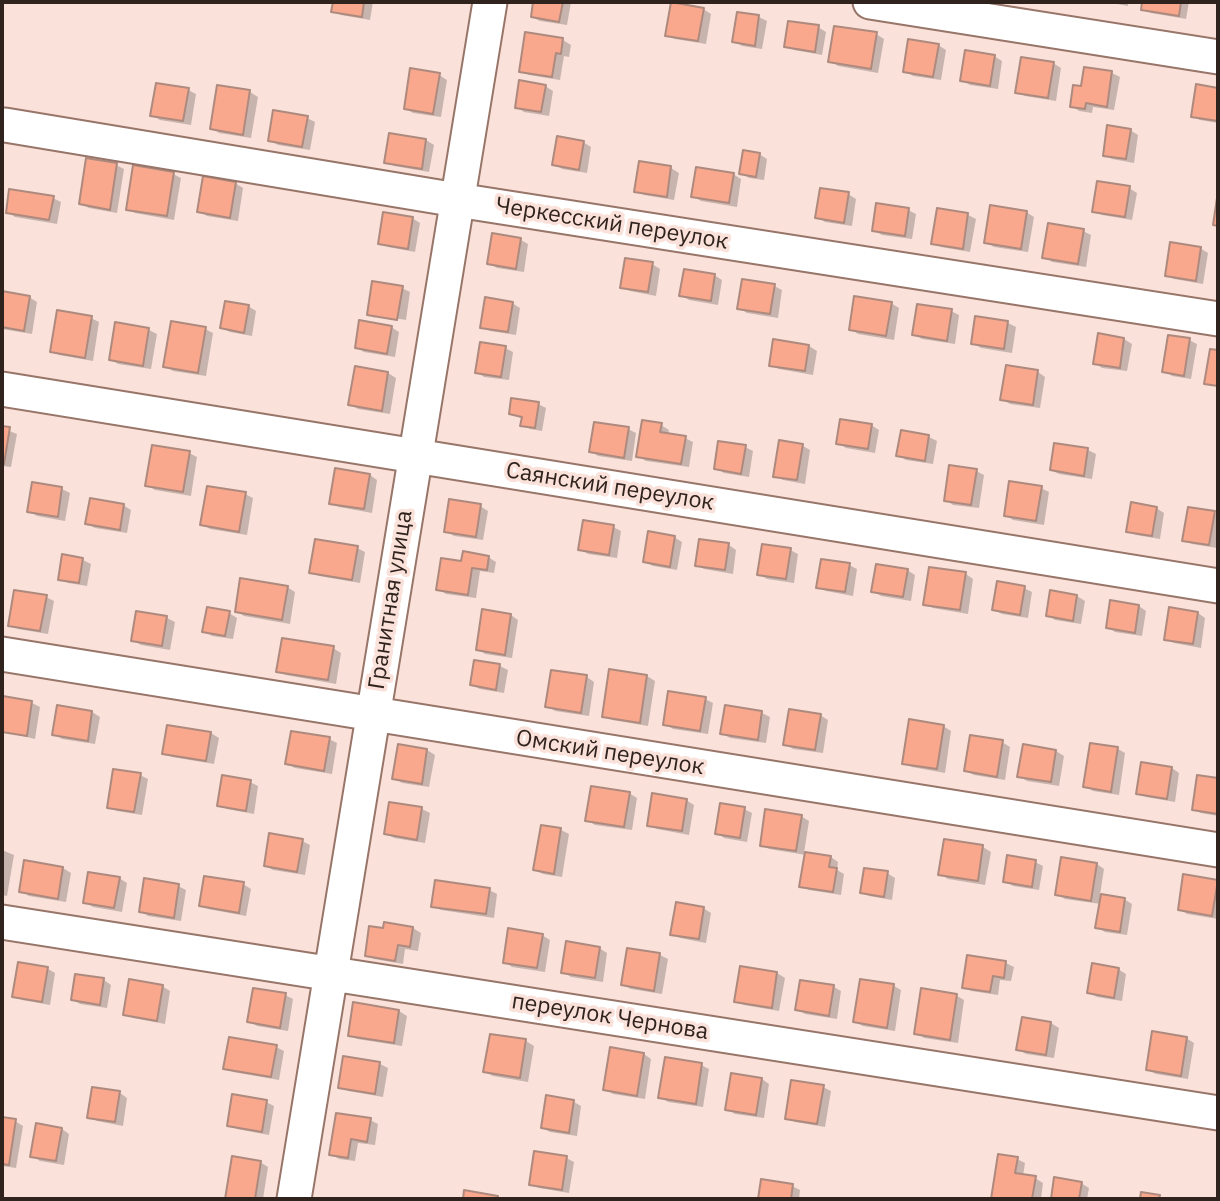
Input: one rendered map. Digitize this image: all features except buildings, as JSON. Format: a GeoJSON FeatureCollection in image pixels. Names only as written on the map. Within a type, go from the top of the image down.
{"type":"FeatureCollection","features":[{"type":"Feature","properties":{"kind":"street","name":"Гранитная улица"},"geometry":{"type":"LineString","coordinates":[[294,1199],[490,2]]}},
{"type":"Feature","properties":{"kind":"street"},"geometry":{"type":"LineString","coordinates":[[870,2],[1218,57]]}},
{"type":"Feature","properties":{"kind":"street","name":"Черкесский переулок"},"geometry":{"type":"LineString","coordinates":[[5,125],[457,200],[1218,320]]}},
{"type":"Feature","properties":{"kind":"street","name":"Саянский переулок"},"geometry":{"type":"LineString","coordinates":[[2,388],[1218,586]]}},
{"type":"Feature","properties":{"kind":"street","name":"Омский переулок"},"geometry":{"type":"LineString","coordinates":[[2,654],[372,716],[1218,850]]}},
{"type":"Feature","properties":{"kind":"street","name":"переулок Чернова"},"geometry":{"type":"LineString","coordinates":[[2,922],[1218,1113]]}}]}
